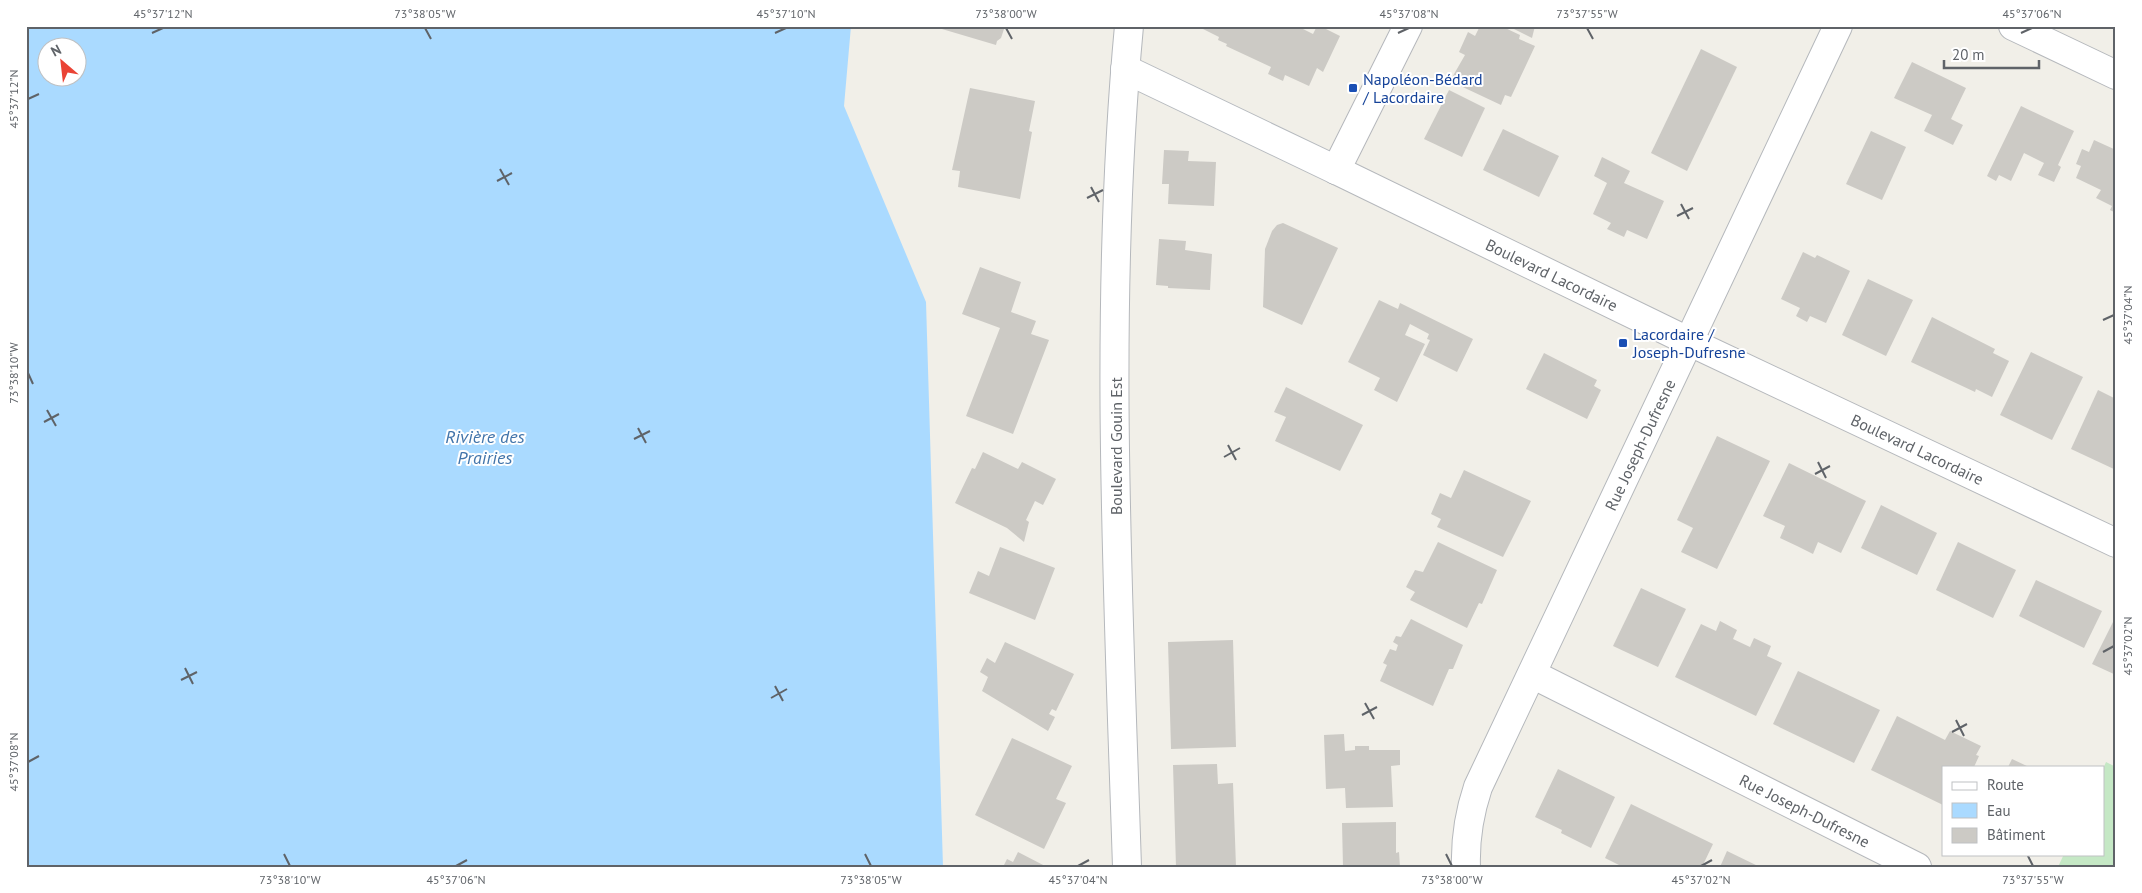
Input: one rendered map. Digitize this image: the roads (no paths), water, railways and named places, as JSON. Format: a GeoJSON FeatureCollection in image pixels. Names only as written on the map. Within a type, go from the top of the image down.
{"type":"FeatureCollection","features":[{"type":"Feature","properties":{"kind":"street","name":"Boulevard Gouin Est"},"geometry":{"type":"LineString","coordinates":[[1127,867],[1117,542],[1115,285],[1119,140],[1129,26]]}},
{"type":"Feature","properties":{"kind":"street"},"geometry":{"type":"LineString","coordinates":[[1336,170],[1408,26]]}},
{"type":"Feature","properties":{"kind":"street","name":"Rue Joseph-Dufresne"},"geometry":{"type":"LineString","coordinates":[[1466,867],[1465,844],[1469,815],[1478,787],[1838,26]]}},
{"type":"Feature","properties":{"kind":"street"},"geometry":{"type":"LineString","coordinates":[[2013,26],[2116,75]]}},
{"type":"Feature","properties":{"kind":"street","name":"Boulevard Lacordaire"},"geometry":{"type":"LineString","coordinates":[[1125,69],[1690,342],[2116,543]]}},
{"type":"Feature","properties":{"kind":"street","name":"Rue Joseph-Dufresne"},"geometry":{"type":"LineString","coordinates":[[1532,674],[1917,867]]}},
{"type":"Feature","properties":{"kind":"water","name":"Rivière des Prairies"},"geometry":{"type":"Polygon","coordinates":[[[26,26],[851,26],[844,106],[926,302],[943,867],[26,867],[26,26]]]}},
{"type":"Feature","properties":{"kind":"place","name":"Napoléon-Bédard / Lacordaire"},"geometry":{"type":"Point","coordinates":[1353,88]}},
{"type":"Feature","properties":{"kind":"place","name":"Lacordaire / Joseph-Dufresne"},"geometry":{"type":"Point","coordinates":[1623,343]}}]}
